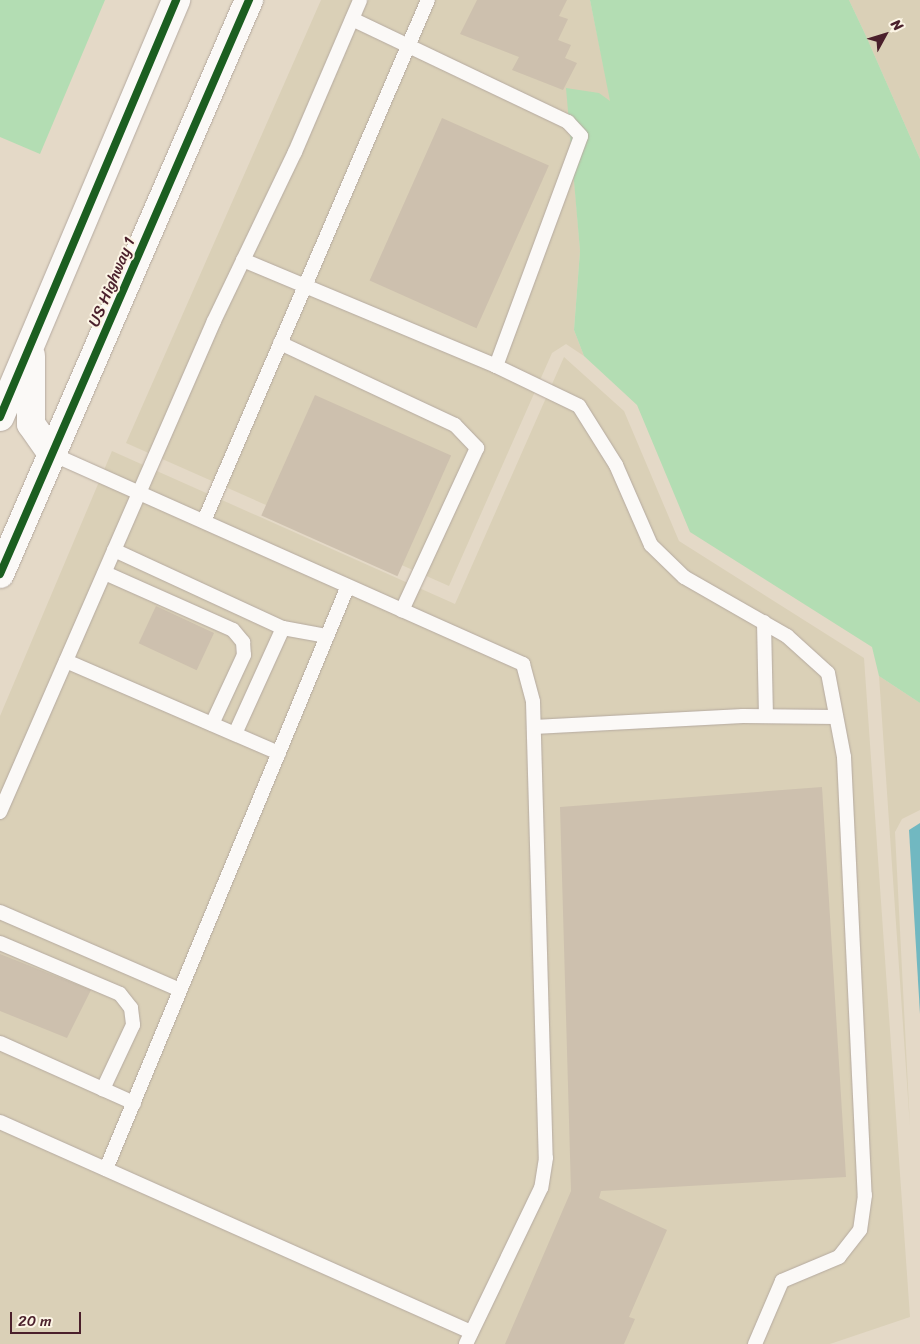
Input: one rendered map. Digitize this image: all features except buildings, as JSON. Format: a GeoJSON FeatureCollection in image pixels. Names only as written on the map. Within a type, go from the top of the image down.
{"type":"FeatureCollection","features":[{"type":"Feature","properties":{"kind":"main road"},"geometry":{"type":"LineString","coordinates":[[0,417],[176,0]]}},
{"type":"Feature","properties":{"kind":"main road","name":"US Highway 1"},"geometry":{"type":"LineString","coordinates":[[0,574],[249,0]]}},
{"type":"Feature","properties":{"kind":"main road"},"geometry":{"type":"LineString","coordinates":[[31,345],[31,424],[52,454]]}},
{"type":"Feature","properties":{"kind":"lane"},"geometry":{"type":"LineString","coordinates":[[0,812],[114,550],[360,0]]}},
{"type":"Feature","properties":{"kind":"lane"},"geometry":{"type":"LineString","coordinates":[[204,521],[428,0]]}},
{"type":"Feature","properties":{"kind":"lane"},"geometry":{"type":"LineString","coordinates":[[352,18],[568,122],[581,136],[496,366]]}},
{"type":"Feature","properties":{"kind":"lane"},"geometry":{"type":"LineString","coordinates":[[243,260],[496,366],[579,406],[616,465],[650,545],[684,577],[787,636],[828,673],[844,757],[865,1195],[860,1230],[839,1257],[782,1281],[755,1344]]}},
{"type":"Feature","properties":{"kind":"lane"},"geometry":{"type":"LineString","coordinates":[[280,343],[455,426],[477,448],[402,610]]}},
{"type":"Feature","properties":{"kind":"lane"},"geometry":{"type":"LineString","coordinates":[[0,1122],[106,1169],[468,1338],[540,1188],[546,1158],[534,727],[530,681],[523,664],[52,454]]}},
{"type":"Feature","properties":{"kind":"lane"},"geometry":{"type":"LineString","coordinates":[[114,550],[283,628],[327,636]]}},
{"type":"Feature","properties":{"kind":"lane"},"geometry":{"type":"LineString","coordinates":[[105,573],[233,630],[243,642],[244,655],[212,724]]}},
{"type":"Feature","properties":{"kind":"lane"},"geometry":{"type":"LineString","coordinates":[[106,1169],[348,586]]}},
{"type":"Feature","properties":{"kind":"lane"},"geometry":{"type":"LineString","coordinates":[[764,622],[766,716]]}},
{"type":"Feature","properties":{"kind":"lane"},"geometry":{"type":"LineString","coordinates":[[235,734],[283,628]]}},
{"type":"Feature","properties":{"kind":"lane"},"geometry":{"type":"LineString","coordinates":[[66,661],[279,753]]}},
{"type":"Feature","properties":{"kind":"lane"},"geometry":{"type":"LineString","coordinates":[[534,727],[766,716],[836,717]]}},
{"type":"Feature","properties":{"kind":"lane"},"geometry":{"type":"LineString","coordinates":[[0,912],[180,990]]}},
{"type":"Feature","properties":{"kind":"lane"},"geometry":{"type":"LineString","coordinates":[[0,943],[120,994],[131,1008],[133,1025],[103,1089]]}},
{"type":"Feature","properties":{"kind":"lane"},"geometry":{"type":"LineString","coordinates":[[0,1042],[134,1103]]}},
{"type":"Feature","properties":{"kind":"shaded area"},"geometry":{"type":"Polygon","coordinates":[[[321,0],[590,0],[611,102],[567,89],[580,251],[574,330],[584,356],[566,344],[552,353],[449,586],[126,443],[321,0]]]}},
{"type":"Feature","properties":{"kind":"shaded area"},"geometry":{"type":"Polygon","coordinates":[[[849,0],[920,0],[920,159],[866,36],[849,0]]]}},
{"type":"Feature","properties":{"kind":"shaded area"},"geometry":{"type":"Polygon","coordinates":[[[564,357],[624,411],[679,541],[864,658],[910,1317],[830,1344],[0,1344],[0,716],[112,451],[455,604],[564,357]]]}},
{"type":"Feature","properties":{"kind":"shaded area"},"geometry":{"type":"Polygon","coordinates":[[[879,676],[920,703],[920,810],[902,819],[895,832],[910,1127],[879,676]]]}},
{"type":"Feature","properties":{"kind":"green space"},"geometry":{"type":"Polygon","coordinates":[[[0,0],[105,0],[40,154],[0,137],[0,0]]]}},
{"type":"Feature","properties":{"kind":"green space"},"geometry":{"type":"Polygon","coordinates":[[[590,0],[849,0],[866,36],[920,159],[920,703],[879,676],[872,647],[690,532],[637,405],[584,356],[574,330],[580,251],[566,88],[599,93],[610,101],[590,0]]]}},
{"type":"Feature","properties":{"kind":"water"},"geometry":{"type":"Polygon","coordinates":[[[920,823],[920,1014],[909,830],[920,823]]]}},
{"type":"Feature","properties":{"kind":"cycle path"},"geometry":{"type":"LineString","coordinates":[[0,417],[176,0]]}},
{"type":"Feature","properties":{"kind":"cycle path"},"geometry":{"type":"LineString","coordinates":[[0,574],[249,0]]}}]}
